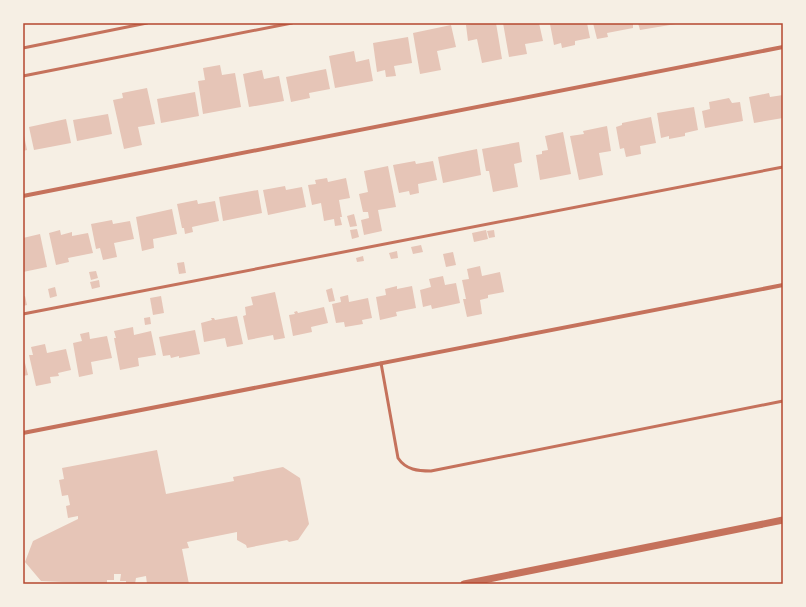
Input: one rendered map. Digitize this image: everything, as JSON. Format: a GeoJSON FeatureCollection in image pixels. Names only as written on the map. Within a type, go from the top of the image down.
{"type":"FeatureCollection","features":[{"type":"Feature","properties":{"kind":"street"},"geometry":{"type":"LineString","coordinates":[[23,196],[783,47]]}},
{"type":"Feature","properties":{"kind":"street"},"geometry":{"type":"LineString","coordinates":[[23,433],[783,285]]}},
{"type":"Feature","properties":{"kind":"street"},"geometry":{"type":"LineString","coordinates":[[464,584],[783,520]]}},
{"type":"Feature","properties":{"kind":"lane"},"geometry":{"type":"LineString","coordinates":[[23,48],[147,23]]}},
{"type":"Feature","properties":{"kind":"lane"},"geometry":{"type":"LineString","coordinates":[[23,76],[292,23]]}},
{"type":"Feature","properties":{"kind":"lane"},"geometry":{"type":"LineString","coordinates":[[23,314],[783,166]]}},
{"type":"Feature","properties":{"kind":"lane"},"geometry":{"type":"LineString","coordinates":[[381,363],[398,458],[408,467],[421,471],[431,471],[783,402]]}},
{"type":"Feature","properties":{"kind":"building"},"geometry":{"type":"Polygon","coordinates":[[[476,23],[496,23],[502,59],[482,63],[477,39],[468,41],[466,25],[476,23]]]}},
{"type":"Feature","properties":{"kind":"building"},"geometry":{"type":"Polygon","coordinates":[[[503,23],[539,23],[543,41],[525,44],[527,54],[509,57],[503,23]]]}},
{"type":"Feature","properties":{"kind":"building"},"geometry":{"type":"Polygon","coordinates":[[[587,23],[590,38],[575,41],[575,45],[562,48],[561,43],[554,45],[550,24],[587,23]]]}},
{"type":"Feature","properties":{"kind":"building"},"geometry":{"type":"Polygon","coordinates":[[[593,23],[633,23],[633,28],[607,33],[608,37],[597,39],[593,23]]]}},
{"type":"Feature","properties":{"kind":"building"},"geometry":{"type":"Polygon","coordinates":[[[638,23],[676,23],[676,24],[640,30],[638,23]]]}},
{"type":"Feature","properties":{"kind":"building"},"geometry":{"type":"Polygon","coordinates":[[[451,25],[456,47],[437,51],[441,70],[420,74],[413,33],[451,25]]]}},
{"type":"Feature","properties":{"kind":"building"},"geometry":{"type":"Polygon","coordinates":[[[408,37],[412,63],[394,66],[396,76],[386,77],[385,70],[377,72],[373,43],[408,37]]]}},
{"type":"Feature","properties":{"kind":"building"},"geometry":{"type":"Polygon","coordinates":[[[354,51],[356,62],[369,59],[373,81],[335,88],[329,56],[354,51]]]}},
{"type":"Feature","properties":{"kind":"building"},"geometry":{"type":"Polygon","coordinates":[[[220,65],[222,75],[235,73],[241,107],[203,114],[198,81],[205,80],[203,68],[220,65]]]}},
{"type":"Feature","properties":{"kind":"building"},"geometry":{"type":"Polygon","coordinates":[[[326,69],[330,89],[309,93],[310,98],[291,102],[286,77],[326,69]]]}},
{"type":"Feature","properties":{"kind":"building"},"geometry":{"type":"Polygon","coordinates":[[[262,70],[264,79],[279,76],[284,101],[249,107],[243,74],[262,70]]]}},
{"type":"Feature","properties":{"kind":"building"},"geometry":{"type":"Polygon","coordinates":[[[147,88],[155,124],[138,127],[142,145],[124,149],[113,100],[123,98],[122,93],[147,88]]]}},
{"type":"Feature","properties":{"kind":"building"},"geometry":{"type":"Polygon","coordinates":[[[195,92],[199,116],[161,123],[157,99],[195,92]]]}},
{"type":"Feature","properties":{"kind":"building"},"geometry":{"type":"Polygon","coordinates":[[[769,93],[770,97],[783,95],[783,118],[754,123],[749,97],[769,93]]]}},
{"type":"Feature","properties":{"kind":"building"},"geometry":{"type":"Polygon","coordinates":[[[729,98],[732,103],[740,102],[743,121],[705,128],[702,111],[710,109],[709,102],[729,98]]]}},
{"type":"Feature","properties":{"kind":"building"},"geometry":{"type":"Polygon","coordinates":[[[694,107],[698,130],[685,133],[685,136],[669,139],[669,136],[661,138],[657,113],[694,107]]]}},
{"type":"Feature","properties":{"kind":"building"},"geometry":{"type":"Polygon","coordinates":[[[108,114],[112,134],[77,141],[73,120],[108,114]]]}},
{"type":"Feature","properties":{"kind":"building"},"geometry":{"type":"Polygon","coordinates":[[[651,117],[656,143],[640,146],[641,154],[626,157],[624,148],[620,149],[616,127],[622,125],[622,123],[651,117]]]}},
{"type":"Feature","properties":{"kind":"building"},"geometry":{"type":"Polygon","coordinates":[[[66,119],[71,143],[34,150],[29,127],[66,119]]]}},
{"type":"Feature","properties":{"kind":"building"},"geometry":{"type":"Polygon","coordinates":[[[607,126],[611,151],[599,153],[603,175],[579,180],[570,136],[584,134],[583,131],[607,126]]]}},
{"type":"Feature","properties":{"kind":"building"},"geometry":{"type":"Polygon","coordinates":[[[23,131],[27,150],[23,151],[23,131]]]}},
{"type":"Feature","properties":{"kind":"building"},"geometry":{"type":"Polygon","coordinates":[[[563,132],[571,174],[540,180],[536,155],[542,154],[542,151],[548,150],[545,136],[563,132]]]}},
{"type":"Feature","properties":{"kind":"building"},"geometry":{"type":"Polygon","coordinates":[[[519,142],[522,162],[514,164],[518,187],[493,192],[489,171],[486,171],[482,149],[519,142]]]}},
{"type":"Feature","properties":{"kind":"building"},"geometry":{"type":"Polygon","coordinates":[[[477,149],[481,175],[443,183],[438,157],[477,149]]]}},
{"type":"Feature","properties":{"kind":"building"},"geometry":{"type":"Polygon","coordinates":[[[415,161],[416,164],[433,161],[437,180],[418,184],[419,193],[410,195],[409,191],[399,193],[393,165],[415,161]]]}},
{"type":"Feature","properties":{"kind":"building"},"geometry":{"type":"Polygon","coordinates":[[[388,166],[396,207],[378,210],[382,231],[364,235],[361,220],[369,218],[368,212],[363,212],[359,194],[368,192],[364,171],[388,166]]]}},
{"type":"Feature","properties":{"kind":"building"},"geometry":{"type":"Polygon","coordinates":[[[327,178],[328,182],[346,178],[350,198],[339,200],[342,225],[335,226],[334,219],[324,221],[321,203],[312,205],[308,185],[316,184],[315,180],[327,178]]]}},
{"type":"Feature","properties":{"kind":"building"},"geometry":{"type":"Polygon","coordinates":[[[285,186],[286,190],[302,187],[306,207],[268,215],[263,190],[285,186]]]}},
{"type":"Feature","properties":{"kind":"building"},"geometry":{"type":"Polygon","coordinates":[[[258,190],[262,213],[223,221],[219,197],[258,190]]]}},
{"type":"Feature","properties":{"kind":"building"},"geometry":{"type":"Polygon","coordinates":[[[197,200],[198,204],[215,201],[219,221],[192,227],[193,232],[185,234],[184,228],[182,228],[177,204],[197,200]]]}},
{"type":"Feature","properties":{"kind":"building"},"geometry":{"type":"Polygon","coordinates":[[[172,209],[177,234],[153,239],[154,248],[142,251],[136,217],[172,209]]]}},
{"type":"Feature","properties":{"kind":"building"},"geometry":{"type":"Polygon","coordinates":[[[354,214],[357,226],[350,227],[347,216],[354,214]]]}},
{"type":"Feature","properties":{"kind":"building"},"geometry":{"type":"Polygon","coordinates":[[[112,220],[113,224],[130,221],[134,239],[114,243],[117,257],[103,260],[100,248],[96,249],[91,224],[112,220]]]}},
{"type":"Feature","properties":{"kind":"building"},"geometry":{"type":"Polygon","coordinates":[[[357,229],[359,237],[352,239],[350,230],[357,229]]]}},
{"type":"Feature","properties":{"kind":"building"},"geometry":{"type":"Polygon","coordinates":[[[60,230],[61,235],[72,232],[72,236],[88,233],[93,253],[68,258],[69,262],[56,265],[49,233],[60,230]]]}},
{"type":"Feature","properties":{"kind":"building"},"geometry":{"type":"Polygon","coordinates":[[[486,230],[488,239],[474,242],[472,233],[486,230]]]}},
{"type":"Feature","properties":{"kind":"building"},"geometry":{"type":"Polygon","coordinates":[[[494,230],[495,237],[489,238],[487,231],[494,230]]]}},
{"type":"Feature","properties":{"kind":"building"},"geometry":{"type":"Polygon","coordinates":[[[40,234],[47,267],[23,272],[23,238],[40,234]]]}},
{"type":"Feature","properties":{"kind":"building"},"geometry":{"type":"Polygon","coordinates":[[[421,245],[423,252],[413,254],[411,247],[421,245]]]}},
{"type":"Feature","properties":{"kind":"building"},"geometry":{"type":"Polygon","coordinates":[[[397,251],[398,258],[391,259],[389,253],[397,251]]]}},
{"type":"Feature","properties":{"kind":"building"},"geometry":{"type":"Polygon","coordinates":[[[453,252],[456,265],[446,267],[443,254],[453,252]]]}},
{"type":"Feature","properties":{"kind":"building"},"geometry":{"type":"Polygon","coordinates":[[[363,256],[364,261],[357,262],[356,258],[363,256]]]}},
{"type":"Feature","properties":{"kind":"building"},"geometry":{"type":"Polygon","coordinates":[[[184,262],[186,273],[179,274],[177,263],[184,262]]]}},
{"type":"Feature","properties":{"kind":"building"},"geometry":{"type":"Polygon","coordinates":[[[480,266],[482,276],[500,272],[504,292],[488,295],[488,298],[480,300],[482,314],[467,317],[463,299],[466,299],[462,280],[469,279],[467,269],[480,266]]]}},
{"type":"Feature","properties":{"kind":"building"},"geometry":{"type":"Polygon","coordinates":[[[96,271],[98,278],[91,280],[89,272],[96,271]]]}},
{"type":"Feature","properties":{"kind":"building"},"geometry":{"type":"Polygon","coordinates":[[[443,276],[445,285],[456,283],[460,303],[432,309],[431,305],[423,307],[420,290],[431,287],[429,279],[443,276]]]}},
{"type":"Feature","properties":{"kind":"building"},"geometry":{"type":"Polygon","coordinates":[[[99,280],[100,287],[92,289],[90,282],[99,280]]]}},
{"type":"Feature","properties":{"kind":"building"},"geometry":{"type":"Polygon","coordinates":[[[397,286],[397,289],[412,286],[416,308],[396,312],[397,316],[380,320],[376,297],[386,295],[385,289],[397,286]]]}},
{"type":"Feature","properties":{"kind":"building"},"geometry":{"type":"Polygon","coordinates":[[[55,287],[57,296],[50,298],[48,289],[55,287]]]}},
{"type":"Feature","properties":{"kind":"building"},"geometry":{"type":"Polygon","coordinates":[[[332,288],[335,301],[329,302],[326,290],[332,288]]]}},
{"type":"Feature","properties":{"kind":"building"},"geometry":{"type":"Polygon","coordinates":[[[275,292],[285,338],[274,340],[273,335],[248,340],[243,316],[246,315],[245,307],[253,305],[251,297],[275,292]]]}},
{"type":"Feature","properties":{"kind":"building"},"geometry":{"type":"Polygon","coordinates":[[[348,295],[349,302],[368,298],[372,318],[362,320],[363,324],[345,327],[344,322],[336,323],[332,304],[341,302],[340,297],[348,295]]]}},
{"type":"Feature","properties":{"kind":"building"},"geometry":{"type":"Polygon","coordinates":[[[25,296],[27,305],[23,306],[23,297],[25,296]]]}},
{"type":"Feature","properties":{"kind":"building"},"geometry":{"type":"Polygon","coordinates":[[[161,296],[164,313],[153,315],[150,298],[161,296]]]}},
{"type":"Feature","properties":{"kind":"building"},"geometry":{"type":"Polygon","coordinates":[[[324,307],[328,323],[311,327],[312,332],[293,336],[289,315],[295,314],[294,312],[297,311],[298,313],[324,307]]]}},
{"type":"Feature","properties":{"kind":"building"},"geometry":{"type":"Polygon","coordinates":[[[237,316],[243,344],[227,347],[225,338],[204,342],[201,323],[212,320],[211,318],[214,318],[215,320],[237,316]]]}},
{"type":"Feature","properties":{"kind":"building"},"geometry":{"type":"Polygon","coordinates":[[[150,317],[151,324],[145,325],[144,318],[150,317]]]}},
{"type":"Feature","properties":{"kind":"building"},"geometry":{"type":"Polygon","coordinates":[[[133,327],[134,335],[151,331],[156,355],[138,358],[139,366],[120,370],[114,331],[133,327]]]}},
{"type":"Feature","properties":{"kind":"building"},"geometry":{"type":"Polygon","coordinates":[[[195,330],[200,354],[179,358],[179,356],[171,358],[170,355],[163,356],[159,337],[195,330]]]}},
{"type":"Feature","properties":{"kind":"building"},"geometry":{"type":"Polygon","coordinates":[[[89,332],[90,339],[107,336],[112,358],[91,362],[93,374],[79,377],[73,343],[82,341],[80,334],[89,332]]]}},
{"type":"Feature","properties":{"kind":"building"},"geometry":{"type":"Polygon","coordinates":[[[45,344],[47,353],[66,349],[71,370],[58,373],[59,376],[50,377],[51,383],[36,386],[29,355],[33,355],[31,347],[45,344]]]}},
{"type":"Feature","properties":{"kind":"building"},"geometry":{"type":"Polygon","coordinates":[[[23,355],[28,375],[23,376],[23,355]]]}},
{"type":"Feature","properties":{"kind":"building"},"geometry":{"type":"Polygon","coordinates":[[[157,450],[166,494],[234,481],[233,477],[283,467],[300,478],[309,524],[298,540],[289,542],[287,540],[247,548],[246,545],[237,540],[237,532],[187,542],[189,548],[182,549],[189,584],[147,584],[146,576],[136,578],[135,584],[126,584],[126,581],[120,581],[121,574],[114,574],[114,580],[107,580],[107,584],[41,581],[25,562],[33,541],[78,519],[78,516],[68,518],[66,506],[70,505],[68,495],[62,496],[59,480],[64,479],[62,468],[157,450]]]}}]}
